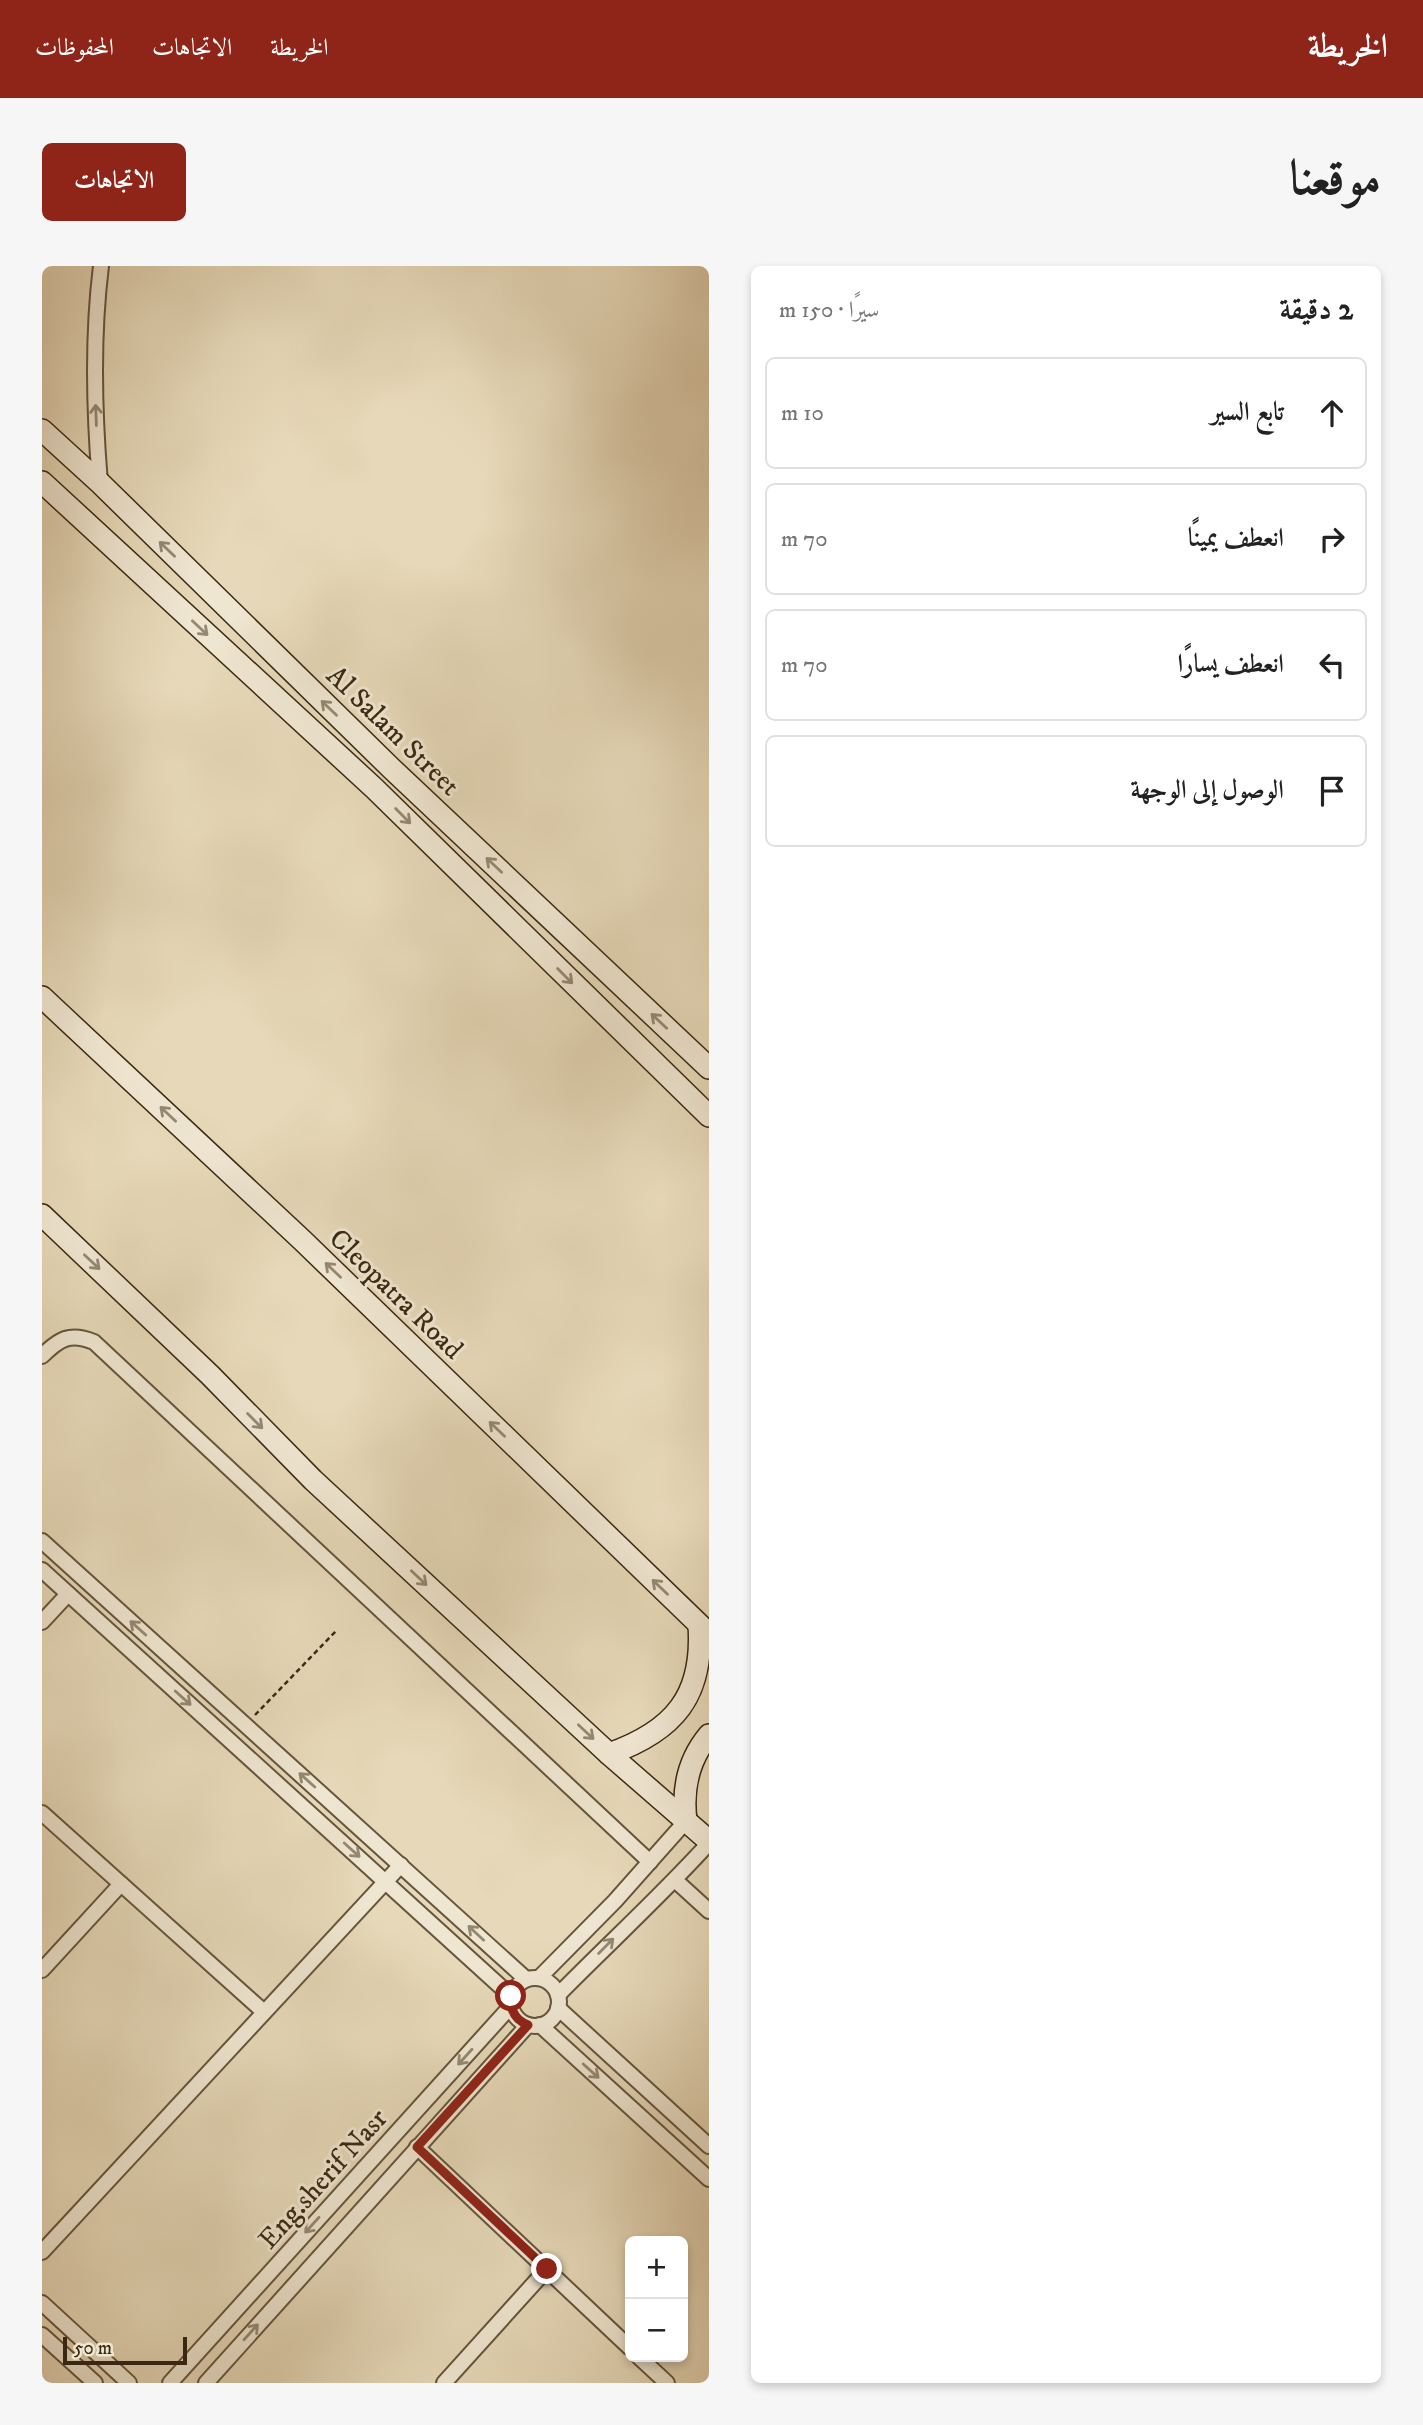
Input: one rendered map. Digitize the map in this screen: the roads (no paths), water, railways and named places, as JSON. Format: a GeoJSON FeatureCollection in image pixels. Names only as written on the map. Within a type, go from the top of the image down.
{"type":"FeatureCollection","features":[{"type":"Feature","properties":{"kind":"main road","name":"Al Salam Street"},"geometry":{"type":"LineString","coordinates":[[42,430],[392,769],[709,1068]]}},
{"type":"Feature","properties":{"kind":"main road","name":"Al Salam Street"},"geometry":{"type":"LineString","coordinates":[[42,481],[374,788],[709,1116]]}},
{"type":"Feature","properties":{"kind":"main road"},"geometry":{"type":"LineString","coordinates":[[374,788],[392,769]]}},
{"type":"Feature","properties":{"kind":"main road","name":"Cleopatra Road"},"geometry":{"type":"LineString","coordinates":[[42,996],[302,1240],[704,1630]]}},
{"type":"Feature","properties":{"kind":"main road"},"geometry":{"type":"LineString","coordinates":[[42,1215],[210,1375],[313,1480],[609,1754],[709,1842]]}},
{"type":"Feature","properties":{"kind":"main road"},"geometry":{"type":"LineString","coordinates":[[609,1754],[663,1725],[687,1700],[697,1670],[704,1630]]}},
{"type":"Feature","properties":{"kind":"main road"},"geometry":{"type":"LineString","coordinates":[[686,1821],[684,1792],[687,1778],[694,1757],[709,1735]]}},
{"type":"Feature","properties":{"kind":"street"},"geometry":{"type":"LineString","coordinates":[[100,484],[94,377],[101,266]]}},
{"type":"Feature","properties":{"kind":"street"},"geometry":{"type":"LineString","coordinates":[[42,1356],[57,1341],[65,1338],[81,1338],[94,1342],[649,1862]]}},
{"type":"Feature","properties":{"kind":"street"},"geometry":{"type":"LineString","coordinates":[[42,1541],[532,1979],[551,1984],[558,2002],[709,2146]]}},
{"type":"Feature","properties":{"kind":"street"},"geometry":{"type":"LineString","coordinates":[[66,1563],[46,1574],[386,1881],[511,2001],[519,2020],[534,2025],[709,2179]]}},
{"type":"Feature","properties":{"kind":"street"},"geometry":{"type":"LineString","coordinates":[[42,1622],[68,1594]]}},
{"type":"Feature","properties":{"kind":"street"},"geometry":{"type":"LineString","coordinates":[[42,1813],[264,2012]]}},
{"type":"Feature","properties":{"kind":"street"},"geometry":{"type":"LineString","coordinates":[[511,2001],[515,1988],[532,1979],[615,1901],[686,1821]]}},
{"type":"Feature","properties":{"kind":"street"},"geometry":{"type":"LineString","coordinates":[[206,2383],[417,2147],[534,2025],[554,2017],[558,2002],[634,1918],[675,1880],[709,1842]]}},
{"type":"Feature","properties":{"kind":"street"},"geometry":{"type":"LineString","coordinates":[[42,2252],[401,1864]]}},
{"type":"Feature","properties":{"kind":"street"},"geometry":{"type":"LineString","coordinates":[[675,1880],[709,1911]]}},
{"type":"Feature","properties":{"kind":"street"},"geometry":{"type":"LineString","coordinates":[[42,1970],[121,1884]]}},
{"type":"Feature","properties":{"kind":"street"},"geometry":{"type":"LineString","coordinates":[[615,1901],[634,1918]]}},
{"type":"Feature","properties":{"kind":"street","name":"Eng.sherif Nasr"},"geometry":{"type":"LineString","coordinates":[[170,2383],[511,2001]]}},
{"type":"Feature","properties":{"kind":"street"},"geometry":{"type":"LineString","coordinates":[[417,2147],[625,2343]]}},
{"type":"Feature","properties":{"kind":"street"},"geometry":{"type":"LineString","coordinates":[[279,2263],[298,2280]]}},
{"type":"Feature","properties":{"kind":"street"},"geometry":{"type":"LineString","coordinates":[[444,2383],[547,2269]]}},
{"type":"Feature","properties":{"kind":"street"},"geometry":{"type":"LineString","coordinates":[[42,2303],[129,2383]]}},
{"type":"Feature","properties":{"kind":"street"},"geometry":{"type":"LineString","coordinates":[[42,2335],[95,2383]]}},
{"type":"Feature","properties":{"kind":"street"},"geometry":{"type":"LineString","coordinates":[[644,2362],[667,2383]]}}]}
